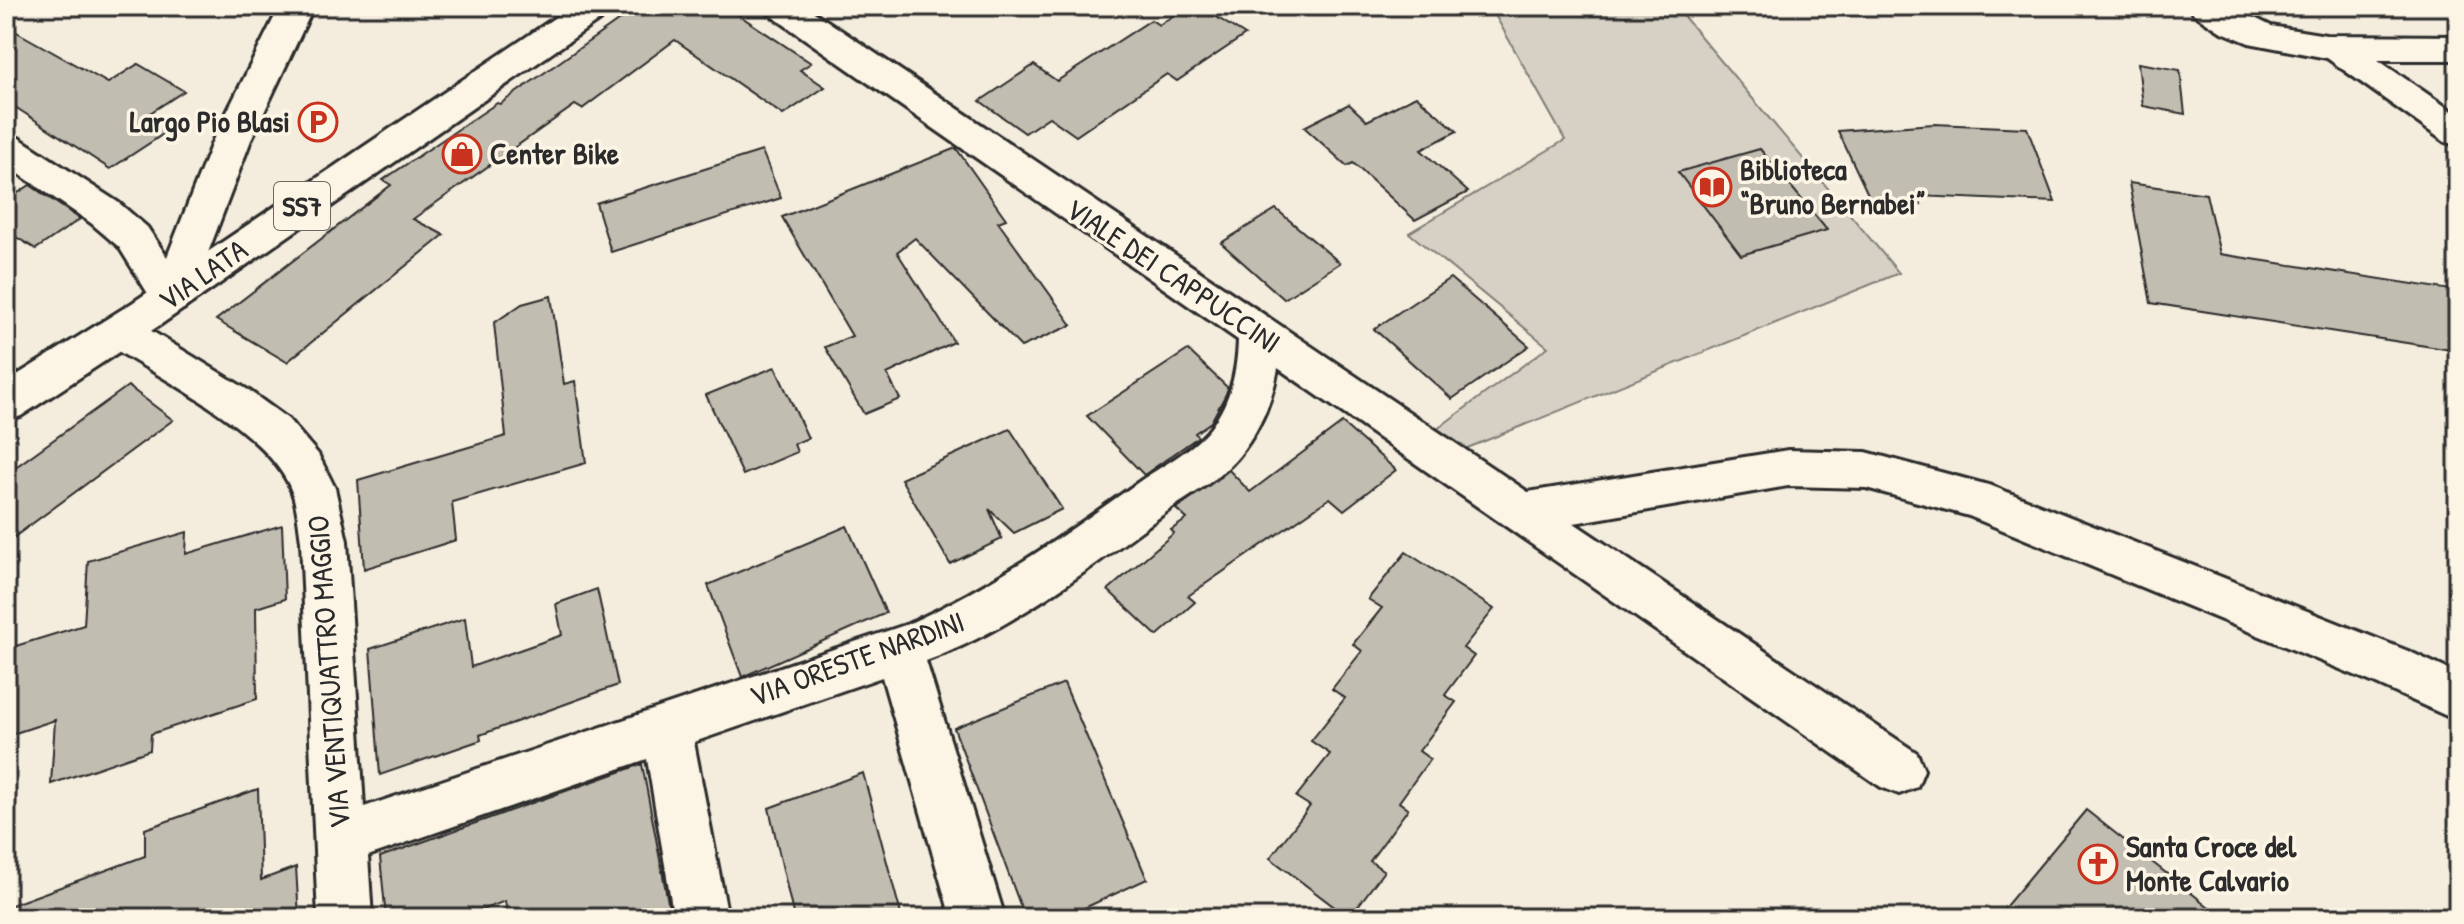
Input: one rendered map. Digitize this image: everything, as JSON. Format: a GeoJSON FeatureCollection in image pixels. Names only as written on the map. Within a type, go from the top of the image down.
{"type":"FeatureCollection","features":[{"type":"Feature","properties":{"kind":"street"},"geometry":{"type":"LineString","coordinates":[[171,297],[232,140],[297,6]]}},
{"type":"Feature","properties":{"kind":"street","name":"VIA LATA"},"geometry":{"type":"LineString","coordinates":[[6,404],[120,332],[596,6]]}},
{"type":"Feature","properties":{"kind":"street","name":"VIALE DEI CAPPUCCINI"},"geometry":{"type":"LineString","coordinates":[[781,6],[1899,770]]}},
{"type":"Feature","properties":{"kind":"street"},"geometry":{"type":"LineString","coordinates":[[2206,6],[2223,18],[2265,36],[2294,43],[2458,48]]}},
{"type":"Feature","properties":{"kind":"street"},"geometry":{"type":"LineString","coordinates":[[2333,46],[2458,133]]}},
{"type":"Feature","properties":{"kind":"street"},"geometry":{"type":"LineString","coordinates":[[6,147],[126,230],[148,258],[171,297]]}},
{"type":"Feature","properties":{"kind":"street","name":"VIA VENTIQUATTRO MAGGIO"},"geometry":{"type":"LineString","coordinates":[[120,332],[257,416],[282,438],[309,477],[316,495],[323,533],[345,918]]}},
{"type":"Feature","properties":{"kind":"street","name":"VIA ORESTE NARDINI"},"geometry":{"type":"LineString","coordinates":[[341,840],[898,649],[969,619],[1019,592],[1213,453],[1241,421],[1248,407],[1257,378],[1259,335]]}},
{"type":"Feature","properties":{"kind":"street"},"geometry":{"type":"LineString","coordinates":[[1523,512],[1788,468],[1866,470],[1976,499],[2391,667],[2458,698]]}},
{"type":"Feature","properties":{"kind":"street"},"geometry":{"type":"LineString","coordinates":[[898,649],[978,918]]}},
{"type":"Feature","properties":{"kind":"street"},"geometry":{"type":"LineString","coordinates":[[666,727],[701,918]]}},
{"type":"Feature","properties":{"kind":"shaded area"},"geometry":{"type":"Polygon","coordinates":[[[1490,6],[1675,6],[1899,273],[1465,449],[1437,429],[1548,347],[1409,233],[1565,140],[1490,6]]]}},
{"type":"Feature","properties":{"kind":"building"},"geometry":{"type":"Polygon","coordinates":[[[625,6],[725,6],[811,63],[800,70],[825,87],[783,115],[675,40],[582,109],[575,105],[413,219],[444,235],[287,362],[216,320],[391,185],[383,180],[497,103],[500,104],[632,11],[625,6]]]}},
{"type":"Feature","properties":{"kind":"building"},"geometry":{"type":"Polygon","coordinates":[[[1199,6],[1245,35],[1177,81],[1167,74],[1076,136],[1049,117],[1025,133],[980,101],[1034,65],[1057,81],[1151,20],[1159,25],[1179,12],[1184,15],[1199,6]]]}},
{"type":"Feature","properties":{"kind":"building"},"geometry":{"type":"Polygon","coordinates":[[[6,26],[108,83],[138,64],[184,91],[147,115],[171,129],[110,169],[6,101],[6,26]]]}},
{"type":"Feature","properties":{"kind":"building"},"geometry":{"type":"Polygon","coordinates":[[[2138,63],[2180,70],[2185,114],[2143,106],[2138,63]]]}},
{"type":"Feature","properties":{"kind":"building"},"geometry":{"type":"Polygon","coordinates":[[[1416,96],[1457,131],[1421,150],[1468,192],[1415,220],[1353,163],[1347,166],[1304,127],[1349,104],[1367,121],[1416,96]]]}},
{"type":"Feature","properties":{"kind":"building"},"geometry":{"type":"Polygon","coordinates":[[[1934,124],[2027,128],[2055,202],[1918,196],[1921,204],[1874,207],[1838,131],[1934,124]]]}},
{"type":"Feature","properties":{"kind":"building"},"geometry":{"type":"Polygon","coordinates":[[[956,148],[1006,219],[998,222],[1072,325],[1021,347],[915,238],[897,252],[954,342],[887,374],[900,399],[864,414],[825,347],[852,336],[782,217],[956,148]]]}},
{"type":"Feature","properties":{"kind":"building"},"geometry":{"type":"Polygon","coordinates":[[[1760,149],[1827,230],[1741,255],[1678,172],[1760,149]]]}},
{"type":"Feature","properties":{"kind":"building"},"geometry":{"type":"Polygon","coordinates":[[[762,151],[781,198],[611,252],[596,203],[762,151]]]}},
{"type":"Feature","properties":{"kind":"building"},"geometry":{"type":"Polygon","coordinates":[[[2129,183],[2206,194],[2220,254],[2458,291],[2458,351],[2151,303],[2129,183]]]}},
{"type":"Feature","properties":{"kind":"building"},"geometry":{"type":"Polygon","coordinates":[[[30,185],[80,219],[36,249],[6,231],[6,201],[30,185]]]}},
{"type":"Feature","properties":{"kind":"building"},"geometry":{"type":"Polygon","coordinates":[[[1276,209],[1340,263],[1284,299],[1221,243],[1276,209]]]}},
{"type":"Feature","properties":{"kind":"building"},"geometry":{"type":"Polygon","coordinates":[[[1450,278],[1529,346],[1452,399],[1374,329],[1450,278]]]}},
{"type":"Feature","properties":{"kind":"building"},"geometry":{"type":"Polygon","coordinates":[[[551,296],[564,384],[575,381],[586,463],[452,502],[456,540],[364,569],[358,480],[506,436],[494,323],[522,304],[551,296]]]}},
{"type":"Feature","properties":{"kind":"building"},"geometry":{"type":"Polygon","coordinates":[[[1188,350],[1228,388],[1226,394],[1211,422],[1195,433],[1198,437],[1144,475],[1087,416],[1188,350]]]}},
{"type":"Feature","properties":{"kind":"building"},"geometry":{"type":"Polygon","coordinates":[[[775,367],[808,438],[794,444],[797,452],[743,475],[706,395],[775,367]]]}},
{"type":"Feature","properties":{"kind":"building"},"geometry":{"type":"Polygon","coordinates":[[[128,386],[173,420],[6,543],[6,474],[128,386]]]}},
{"type":"Feature","properties":{"kind":"building"},"geometry":{"type":"Polygon","coordinates":[[[1342,423],[1396,470],[1344,510],[1330,498],[1188,596],[1195,602],[1157,636],[1108,590],[1174,533],[1171,530],[1187,519],[1176,509],[1229,470],[1250,492],[1342,423]]]}},
{"type":"Feature","properties":{"kind":"building"},"geometry":{"type":"Polygon","coordinates":[[[1010,429],[1062,509],[1014,533],[989,509],[1002,539],[950,564],[901,479],[1010,429]]]}},
{"type":"Feature","properties":{"kind":"building"},"geometry":{"type":"Polygon","coordinates":[[[282,525],[285,599],[256,608],[257,699],[151,734],[150,750],[51,784],[55,720],[6,736],[6,649],[84,625],[88,561],[187,532],[186,554],[282,525]]]}},
{"type":"Feature","properties":{"kind":"building"},"geometry":{"type":"Polygon","coordinates":[[[847,526],[886,613],[742,677],[708,585],[847,526]]]}},
{"type":"Feature","properties":{"kind":"building"},"geometry":{"type":"Polygon","coordinates":[[[1406,552],[1494,609],[1463,648],[1474,656],[1445,695],[1456,702],[1419,751],[1430,759],[1399,802],[1408,809],[1370,861],[1384,871],[1349,918],[1270,858],[1310,806],[1296,797],[1330,754],[1311,741],[1345,698],[1332,689],[1362,651],[1353,644],[1382,608],[1368,599],[1406,552]]]}},
{"type":"Feature","properties":{"kind":"building"},"geometry":{"type":"Polygon","coordinates":[[[597,589],[618,685],[480,735],[481,740],[380,775],[370,649],[465,618],[471,667],[562,635],[556,604],[597,589]]]}},
{"type":"Feature","properties":{"kind":"building"},"geometry":{"type":"Polygon","coordinates":[[[1064,683],[1147,879],[1063,918],[1025,918],[954,728],[1064,683]]]}},
{"type":"Feature","properties":{"kind":"building"},"geometry":{"type":"Polygon","coordinates":[[[642,764],[671,918],[508,918],[505,901],[461,918],[386,918],[380,857],[642,764]]]}},
{"type":"Feature","properties":{"kind":"building"},"geometry":{"type":"Polygon","coordinates":[[[863,773],[902,918],[794,918],[769,808],[863,773]]]}},
{"type":"Feature","properties":{"kind":"building"},"geometry":{"type":"Polygon","coordinates":[[[258,789],[261,880],[296,867],[299,918],[6,918],[6,907],[145,856],[145,829],[258,789]]]}},
{"type":"Feature","properties":{"kind":"building","name":"Santa Croce del Monte Calvario"},"geometry":{"type":"Polygon","coordinates":[[[2086,810],[2223,918],[1996,918],[2086,810]]]}},
{"type":"Feature","properties":{"kind":"place","name":"Largo Pio Blasi"},"geometry":{"type":"Point","coordinates":[318,122]}},
{"type":"Feature","properties":{"kind":"place","name":"Center Bike"},"geometry":{"type":"Point","coordinates":[462,154]}},
{"type":"Feature","properties":{"kind":"place","name":"Biblioteca “Bruno Bernabei”"},"geometry":{"type":"Point","coordinates":[1712,187]}},
{"type":"Feature","properties":{"kind":"place","name":"Santa Croce del Monte Calvario"},"geometry":{"type":"Point","coordinates":[2098,864]}}]}
